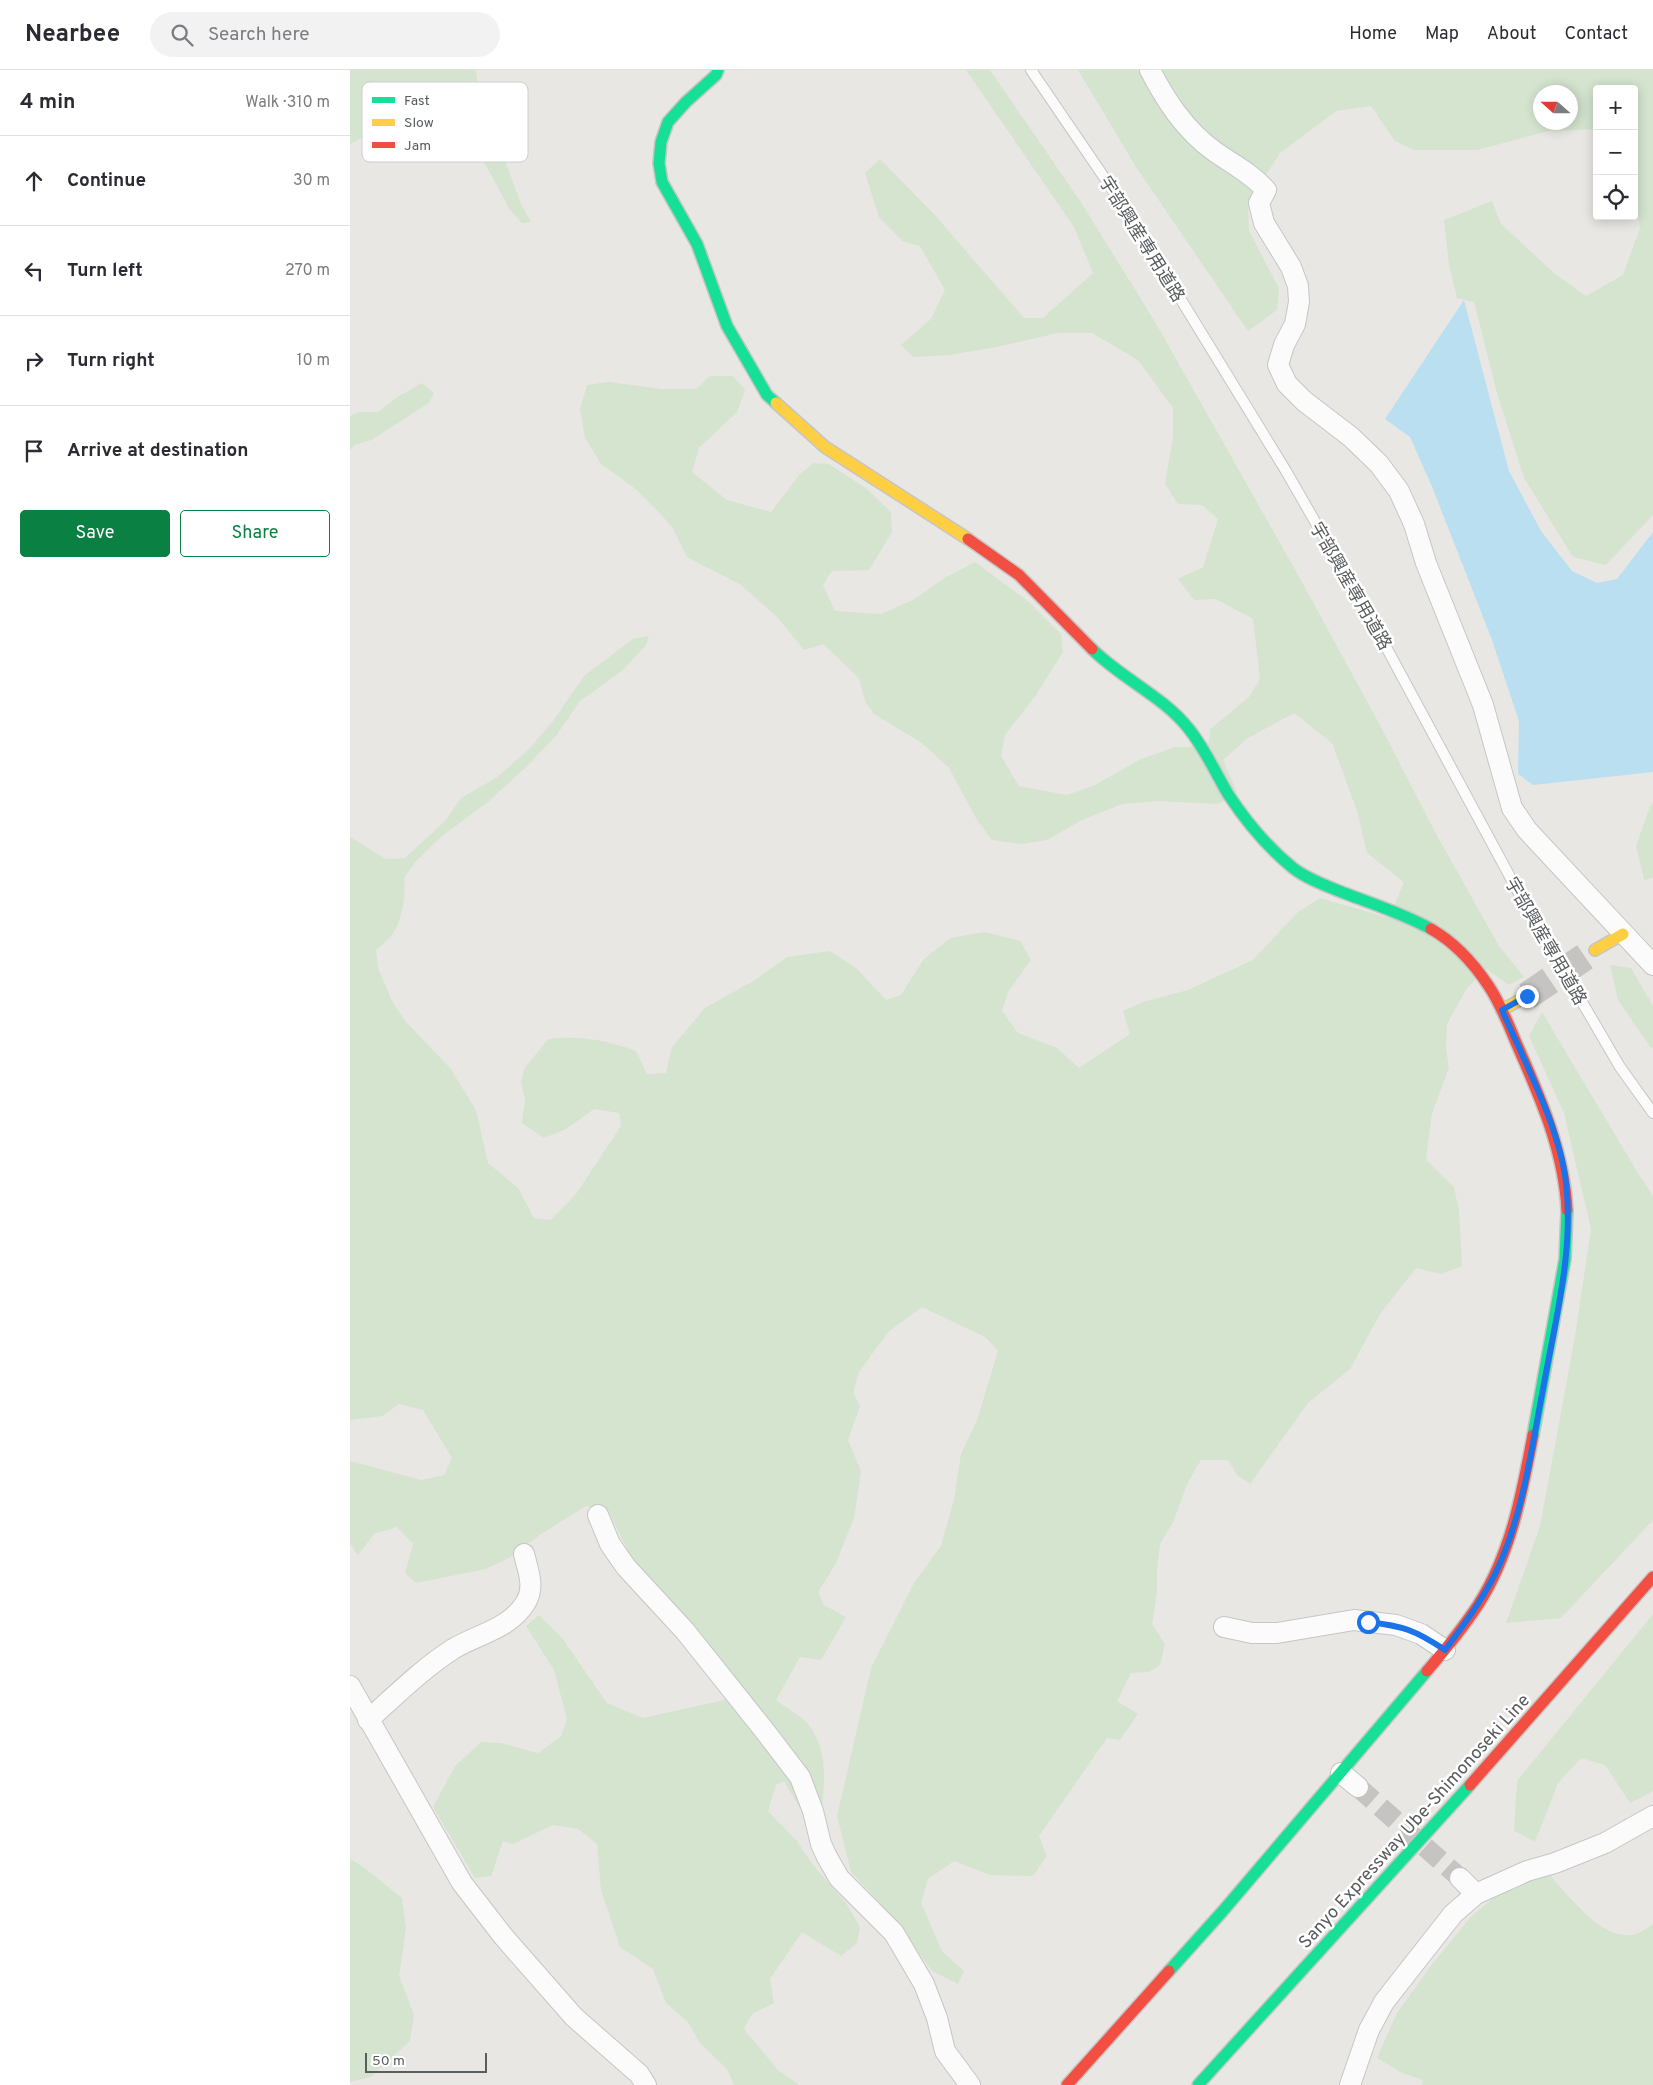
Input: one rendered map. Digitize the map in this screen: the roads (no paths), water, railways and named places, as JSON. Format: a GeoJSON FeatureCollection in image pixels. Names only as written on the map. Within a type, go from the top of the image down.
{"type":"FeatureCollection","features":[{"type":"Feature","properties":{"kind":"main road"},"geometry":{"type":"LineString","coordinates":[[718,70],[716,75],[686,102],[668,122],[661,142],[660,172],[662,182],[697,244],[727,326],[766,395],[825,447],[962,535],[1019,575],[1102,658],[1159,700],[1194,735],[1206,750],[1228,793],[1257,836],[1277,856],[1294,869],[1321,884],[1416,921],[1445,937],[1467,959],[1482,978],[1502,1010],[1532,1078],[1559,1152],[1566,1192],[1568,1220],[1566,1259],[1521,1500],[1501,1561],[1479,1604],[1445,1650],[1222,1912],[1067,2085]]}},
{"type":"Feature","properties":{"kind":"main road"},"geometry":{"type":"LineString","coordinates":[[1595,950],[1623,934]]}},
{"type":"Feature","properties":{"kind":"main road"},"geometry":{"type":"LineString","coordinates":[[1502,1010],[1527,996]]}},
{"type":"Feature","properties":{"kind":"main road","name":"Sanyo Expressway Ube-Shimonoseki Line"},"geometry":{"type":"LineString","coordinates":[[1198,2085],[1400,1864],[1653,1577]]}},
{"type":"Feature","properties":{"kind":"street"},"geometry":{"type":"LineString","coordinates":[[1150,70],[1164,96],[1184,125],[1213,151],[1254,177],[1266,190],[1259,203],[1264,223],[1291,267],[1298,286],[1299,302],[1295,324],[1284,345],[1278,365],[1287,384],[1304,401],[1351,437],[1379,464],[1399,491],[1414,524],[1426,563],[1483,705],[1512,808],[1527,830],[1653,965]]}},
{"type":"Feature","properties":{"kind":"street"},"geometry":{"type":"LineString","coordinates":[[598,1515],[610,1544],[626,1567],[685,1631],[800,1777],[813,1811],[821,1844],[827,1857],[839,1878],[894,1933],[924,1984],[937,2018],[946,2051],[970,2085]]}},
{"type":"Feature","properties":{"kind":"street"},"geometry":{"type":"LineString","coordinates":[[368,1720],[432,1664],[454,1648],[495,1631],[526,1603],[531,1589],[524,1554]]}},
{"type":"Feature","properties":{"kind":"street"},"geometry":{"type":"LineString","coordinates":[[1224,1627],[1252,1633],[1277,1633],[1354,1620],[1396,1625],[1421,1634],[1445,1650]]}},
{"type":"Feature","properties":{"kind":"street"},"geometry":{"type":"LineString","coordinates":[[350,1686],[462,1883],[503,1936],[574,2017],[639,2074],[646,2085]]}},
{"type":"Feature","properties":{"kind":"street"},"geometry":{"type":"LineString","coordinates":[[1341,1773],[1358,1787]]}},
{"type":"Feature","properties":{"kind":"street"},"geometry":{"type":"LineString","coordinates":[[1350,2085],[1369,2030],[1384,2002],[1453,1914],[1476,1894],[1527,1872],[1605,1843],[1653,1816]]}},
{"type":"Feature","properties":{"kind":"street"},"geometry":{"type":"LineString","coordinates":[[1460,1878],[1476,1894]]}},
{"type":"Feature","properties":{"kind":"lane","name":"宇部興産専用道路"},"geometry":{"type":"LineString","coordinates":[[1031,70],[1123,205],[1286,471],[1371,618],[1523,901],[1620,1067],[1653,1113]]}},
{"type":"Feature","properties":{"kind":"water"},"geometry":{"type":"Polygon","coordinates":[[[1464,300],[1509,471],[1541,531],[1572,571],[1597,583],[1617,579],[1653,532],[1653,772],[1533,785],[1518,774],[1519,721],[1492,640],[1433,489],[1410,437],[1385,419],[1464,300]]]}},
{"type":"Feature","properties":{"kind":"tunnel"},"geometry":{"type":"LineString","coordinates":[[1527,996],[1595,950]]}},
{"type":"Feature","properties":{"kind":"tunnel"},"geometry":{"type":"LineString","coordinates":[[1358,1787],[1460,1878]]}}]}
